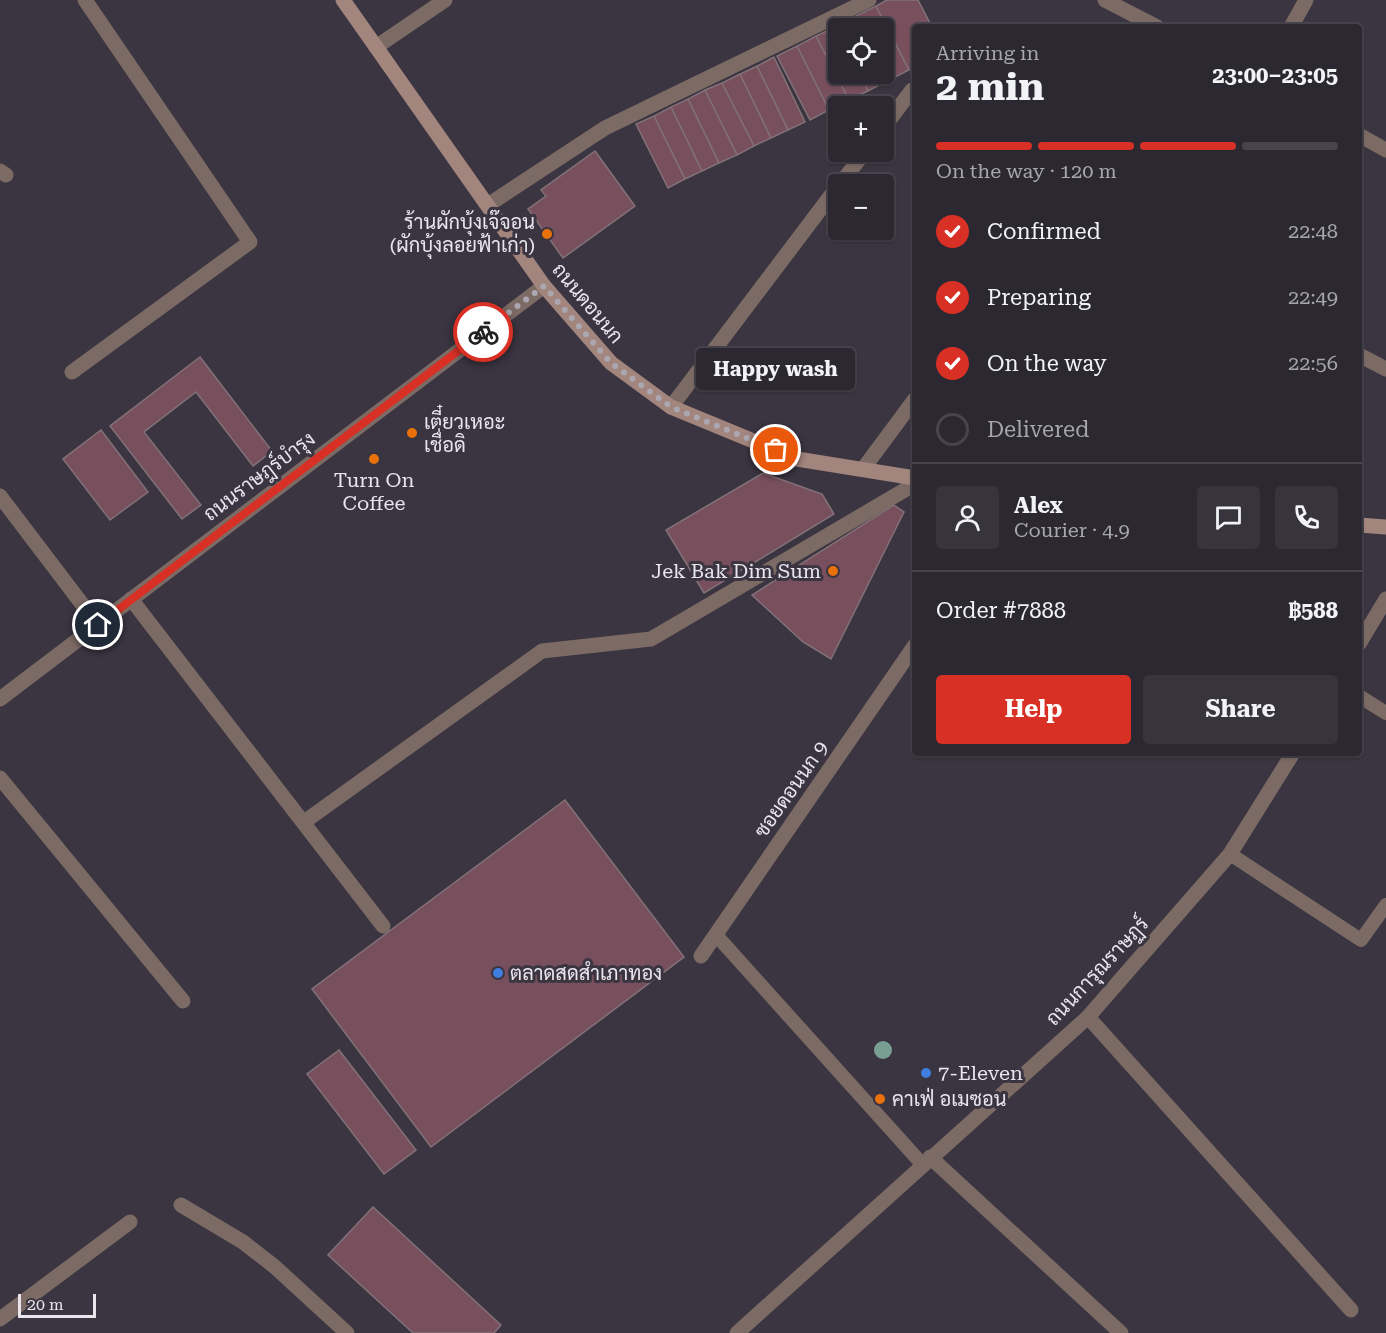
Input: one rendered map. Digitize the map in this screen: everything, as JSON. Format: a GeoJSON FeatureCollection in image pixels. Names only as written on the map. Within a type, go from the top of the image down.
{"type":"FeatureCollection","features":[{"type":"Feature","properties":{"kind":"main road","name":"ถนนดอนนก"},"geometry":{"type":"LineString","coordinates":[[343,0],[544,286],[611,363],[671,407],[797,459],[912,477]]}},
{"type":"Feature","properties":{"kind":"main road"},"geometry":{"type":"LineString","coordinates":[[1362,525],[1386,527]]}},
{"type":"Feature","properties":{"kind":"street"},"geometry":{"type":"LineString","coordinates":[[72,372],[250,242],[85,0]]}},
{"type":"Feature","properties":{"kind":"street"},"geometry":{"type":"LineString","coordinates":[[376,48],[445,0]]}},
{"type":"Feature","properties":{"kind":"street"},"geometry":{"type":"LineString","coordinates":[[488,205],[605,128],[869,0]]}},
{"type":"Feature","properties":{"kind":"street"},"geometry":{"type":"LineString","coordinates":[[1105,0],[1148,24]]}},
{"type":"Feature","properties":{"kind":"street"},"geometry":{"type":"LineString","coordinates":[[1293,24],[1306,0]]}},
{"type":"Feature","properties":{"kind":"street"},"geometry":{"type":"LineString","coordinates":[[894,114],[912,90]]}},
{"type":"Feature","properties":{"kind":"street"},"geometry":{"type":"LineString","coordinates":[[1362,137],[1386,150]]}},
{"type":"Feature","properties":{"kind":"street"},"geometry":{"type":"LineString","coordinates":[[848,174],[857,162]]}},
{"type":"Feature","properties":{"kind":"street"},"geometry":{"type":"LineString","coordinates":[[671,407],[828,200]]}},
{"type":"Feature","properties":{"kind":"street","name":"ถนนราษฎร์บำรุง"},"geometry":{"type":"LineString","coordinates":[[0,699],[544,286]]}},
{"type":"Feature","properties":{"kind":"street"},"geometry":{"type":"LineString","coordinates":[[1362,357],[1386,369]]}},
{"type":"Feature","properties":{"kind":"street"},"geometry":{"type":"LineString","coordinates":[[862,469],[912,403]]}},
{"type":"Feature","properties":{"kind":"street"},"geometry":{"type":"LineString","coordinates":[[304,822],[542,651],[651,639],[912,486]]}},
{"type":"Feature","properties":{"kind":"street"},"geometry":{"type":"LineString","coordinates":[[0,496],[98,625]]}},
{"type":"Feature","properties":{"kind":"street"},"geometry":{"type":"LineString","coordinates":[[131,599],[383,926]]}},
{"type":"Feature","properties":{"kind":"street"},"geometry":{"type":"LineString","coordinates":[[1362,639],[1386,599]]}},
{"type":"Feature","properties":{"kind":"street","name":"ซอยดอนนก 9"},"geometry":{"type":"LineString","coordinates":[[701,956],[912,649]]}},
{"type":"Feature","properties":{"kind":"street","name":"ถนนการุณราษฏร์"},"geometry":{"type":"LineString","coordinates":[[737,1333],[1088,1017],[1230,854],[1291,756]]}},
{"type":"Feature","properties":{"kind":"street"},"geometry":{"type":"LineString","coordinates":[[0,778],[183,1001]]}},
{"type":"Feature","properties":{"kind":"street"},"geometry":{"type":"LineString","coordinates":[[1088,1017],[1351,1310]]}},
{"type":"Feature","properties":{"kind":"street"},"geometry":{"type":"LineString","coordinates":[[926,1161],[1121,1333]]}},
{"type":"Feature","properties":{"kind":"street"},"geometry":{"type":"LineString","coordinates":[[181,1205],[243,1242],[275,1267],[347,1333]]}},
{"type":"Feature","properties":{"kind":"street"},"geometry":{"type":"LineString","coordinates":[[0,1319],[130,1222]]}},
{"type":"Feature","properties":{"kind":"lane"},"geometry":{"type":"LineString","coordinates":[[1362,698],[1386,713]]}},
{"type":"Feature","properties":{"kind":"lane"},"geometry":{"type":"LineString","coordinates":[[1230,854],[1361,940],[1386,904]]}},
{"type":"Feature","properties":{"kind":"lane"},"geometry":{"type":"LineString","coordinates":[[716,935],[926,1161]]}},
{"type":"Feature","properties":{"kind":"building"},"geometry":{"type":"Polygon","coordinates":[[[887,0],[918,0],[930,24],[912,24],[912,68],[909,70],[894,41],[894,18],[882,18],[876,6],[887,0]]]}},
{"type":"Feature","properties":{"kind":"building"},"geometry":{"type":"Polygon","coordinates":[[[876,6],[882,18],[855,18],[876,6]]]}},
{"type":"Feature","properties":{"kind":"building"},"geometry":{"type":"Polygon","coordinates":[[[828,30],[828,59],[816,36],[828,30]]]}},
{"type":"Feature","properties":{"kind":"building"},"geometry":{"type":"Polygon","coordinates":[[[816,36],[828,59],[828,84],[841,84],[847,96],[828,96],[828,108],[797,46],[816,36]]]}},
{"type":"Feature","properties":{"kind":"building"},"geometry":{"type":"Polygon","coordinates":[[[894,41],[909,70],[894,78],[894,41]]]}},
{"type":"Feature","properties":{"kind":"building"},"geometry":{"type":"Polygon","coordinates":[[[797,46],[828,111],[810,120],[777,56],[797,46]]]}},
{"type":"Feature","properties":{"kind":"building"},"geometry":{"type":"Polygon","coordinates":[[[774,57],[805,122],[788,130],[757,66],[774,57]]]}},
{"type":"Feature","properties":{"kind":"building"},"geometry":{"type":"Polygon","coordinates":[[[757,66],[788,130],[771,138],[740,74],[757,66]]]}},
{"type":"Feature","properties":{"kind":"building"},"geometry":{"type":"Polygon","coordinates":[[[740,74],[771,138],[754,146],[722,83],[740,74]]]}},
{"type":"Feature","properties":{"kind":"building"},"geometry":{"type":"Polygon","coordinates":[[[722,83],[754,146],[737,155],[705,90],[722,83]]]}},
{"type":"Feature","properties":{"kind":"building"},"geometry":{"type":"Polygon","coordinates":[[[841,84],[864,84],[868,91],[857,96],[847,96],[841,84]]]}},
{"type":"Feature","properties":{"kind":"building"},"geometry":{"type":"Polygon","coordinates":[[[864,84],[881,84],[868,91],[864,84]]]}},
{"type":"Feature","properties":{"kind":"building"},"geometry":{"type":"Polygon","coordinates":[[[705,90],[737,155],[719,163],[688,99],[705,90]]]}},
{"type":"Feature","properties":{"kind":"building"},"geometry":{"type":"Polygon","coordinates":[[[688,99],[719,163],[702,171],[671,107],[688,99]]]}},
{"type":"Feature","properties":{"kind":"building"},"geometry":{"type":"Polygon","coordinates":[[[671,107],[702,171],[685,179],[654,116],[671,107]]]}},
{"type":"Feature","properties":{"kind":"building"},"geometry":{"type":"Polygon","coordinates":[[[654,116],[685,179],[668,188],[636,124],[654,116]]]}},
{"type":"Feature","properties":{"kind":"building"},"geometry":{"type":"Polygon","coordinates":[[[595,151],[635,206],[563,258],[528,209],[546,196],[541,190],[595,151]]]}},
{"type":"Feature","properties":{"kind":"building"},"geometry":{"type":"Polygon","coordinates":[[[200,357],[272,451],[253,466],[196,392],[144,432],[201,505],[182,519],[110,426],[200,357]]]}},
{"type":"Feature","properties":{"kind":"building"},"geometry":{"type":"Polygon","coordinates":[[[101,430],[148,492],[110,520],[63,459],[101,430]]]}},
{"type":"Feature","properties":{"kind":"building"},"geometry":{"type":"Polygon","coordinates":[[[763,473],[822,494],[834,514],[704,593],[666,530],[763,473]]]}},
{"type":"Feature","properties":{"kind":"building","name":"Jek Bak Dim Sum"},"geometry":{"type":"Polygon","coordinates":[[[894,505],[904,512],[831,659],[803,642],[752,595],[894,505]]]}},
{"type":"Feature","properties":{"kind":"building","name":"ตลาดสดสำเภาทอง"},"geometry":{"type":"Polygon","coordinates":[[[565,800],[684,957],[431,1147],[312,989],[565,800]]]}},
{"type":"Feature","properties":{"kind":"building"},"geometry":{"type":"Polygon","coordinates":[[[339,1050],[416,1150],[384,1174],[307,1074],[339,1050]]]}},
{"type":"Feature","properties":{"kind":"building"},"geometry":{"type":"Polygon","coordinates":[[[373,1207],[501,1325],[494,1333],[413,1333],[328,1255],[373,1207]]]}},
{"type":"Feature","properties":{"kind":"way so far"},"geometry":{"type":"LineString","coordinates":[[483,332],[544,286],[611,363],[671,407],[776,450]]}},
{"type":"Feature","properties":{"kind":"place","name":"ร้านผักบุ้งเจ๊จอน (ผักบุ้งลอยฟ้าเก่า)"},"geometry":{"type":"Point","coordinates":[547,234]}},
{"type":"Feature","properties":{"kind":"place","name":"เตี๋ยวเหอะ เชื่อดิ"},"geometry":{"type":"Point","coordinates":[412,433]}},
{"type":"Feature","properties":{"kind":"place","name":"Happy wash"},"geometry":{"type":"Point","coordinates":[776,450]}},
{"type":"Feature","properties":{"kind":"place","name":"Turn On Coffee"},"geometry":{"type":"Point","coordinates":[374,459]}},
{"type":"Feature","properties":{"kind":"place","name":"Jek Bak Dim Sum"},"geometry":{"type":"Point","coordinates":[833,571]}},
{"type":"Feature","properties":{"kind":"place","name":"ตลาดสดสำเภาทอง"},"geometry":{"type":"Point","coordinates":[498,973]}},
{"type":"Feature","properties":{"kind":"place","name":"7-Eleven"},"geometry":{"type":"Point","coordinates":[926,1073]}},
{"type":"Feature","properties":{"kind":"place","name":"คาเฟ่ อเมซอน"},"geometry":{"type":"Point","coordinates":[880,1099]}},
{"type":"Feature","properties":{"kind":"route"},"geometry":{"type":"LineString","coordinates":[[98,625],[483,332]]}}]}
